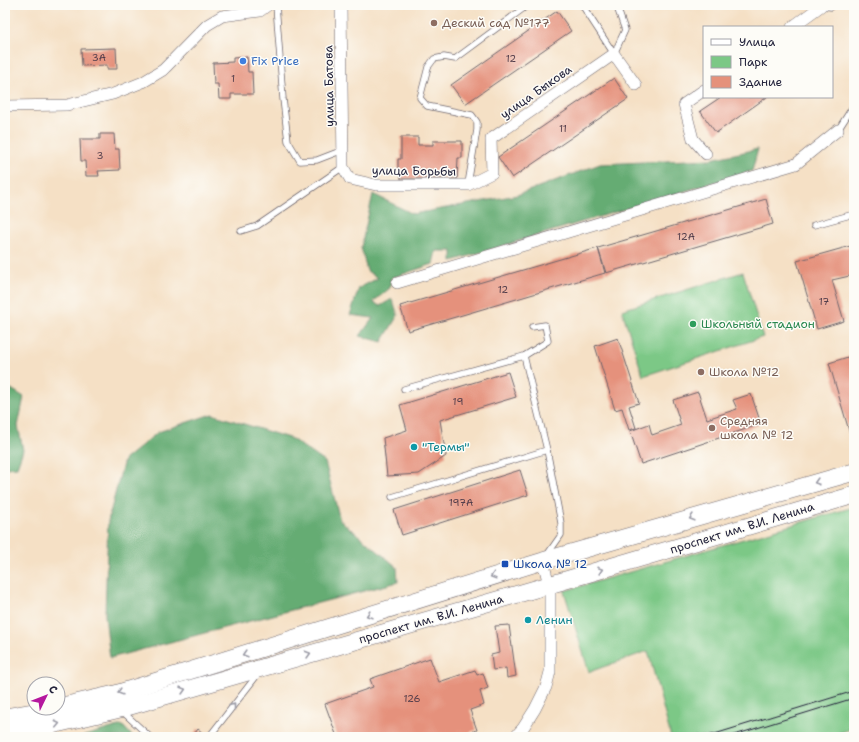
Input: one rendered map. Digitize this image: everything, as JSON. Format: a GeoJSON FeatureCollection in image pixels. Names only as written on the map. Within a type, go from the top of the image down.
{"type":"FeatureCollection","features":[{"type":"Feature","properties":{"kind":"main road","name":"проспект им. В.И. Ленина"},"geometry":{"type":"LineString","coordinates":[[66,706],[115,694],[543,561],[854,472]]}},
{"type":"Feature","properties":{"kind":"main road","name":"проспект им. В.И. Ленина"},"geometry":{"type":"LineString","coordinates":[[5,732],[52,725],[120,709],[854,495]]}},
{"type":"Feature","properties":{"kind":"main road","name":"проспект им. В.И. Ленина"},"geometry":{"type":"LineString","coordinates":[[5,717],[26,713]]}},
{"type":"Feature","properties":{"kind":"street"},"geometry":{"type":"LineString","coordinates":[[5,106],[68,105],[112,94],[143,82],[163,70],[207,25],[222,16],[260,11],[268,5]]}},
{"type":"Feature","properties":{"kind":"street","name":"улица Батова"},"geometry":{"type":"LineString","coordinates":[[341,5],[343,167]]}},
{"type":"Feature","properties":{"kind":"street"},"geometry":{"type":"LineString","coordinates":[[793,26],[821,6]]}},
{"type":"Feature","properties":{"kind":"street"},"geometry":{"type":"LineString","coordinates":[[614,54],[636,85]]}},
{"type":"Feature","properties":{"kind":"street","name":"улица Быкова"},"geometry":{"type":"LineString","coordinates":[[468,185],[492,173],[492,139],[614,54]]}},
{"type":"Feature","properties":{"kind":"street"},"geometry":{"type":"LineString","coordinates":[[703,91],[684,104],[693,139],[706,154]]}},
{"type":"Feature","properties":{"kind":"street"},"geometry":{"type":"LineString","coordinates":[[397,283],[796,164],[838,130]]}},
{"type":"Feature","properties":{"kind":"street","name":"улица Борьбы"},"geometry":{"type":"LineString","coordinates":[[343,167],[350,179],[376,185],[468,185]]}},
{"type":"Feature","properties":{"kind":"street"},"geometry":{"type":"LineString","coordinates":[[515,737],[523,728],[535,709],[546,687],[550,672],[550,594],[543,561]]}},
{"type":"Feature","properties":{"kind":"lane"},"geometry":{"type":"LineString","coordinates":[[276,5],[282,100],[288,141],[300,162],[317,160],[343,150]]}},
{"type":"Feature","properties":{"kind":"lane"},"geometry":{"type":"LineString","coordinates":[[468,185],[477,122],[472,115],[427,106],[420,98],[428,66],[434,59],[444,57],[455,58],[528,5]]}},
{"type":"Feature","properties":{"kind":"lane"},"geometry":{"type":"LineString","coordinates":[[582,5],[614,54]]}},
{"type":"Feature","properties":{"kind":"lane"},"geometry":{"type":"LineString","coordinates":[[614,54],[625,30],[618,10],[618,5]]}},
{"type":"Feature","properties":{"kind":"lane"},"geometry":{"type":"LineString","coordinates":[[821,6],[831,7],[834,5]]}},
{"type":"Feature","properties":{"kind":"lane"},"geometry":{"type":"LineString","coordinates":[[838,130],[854,105]]}},
{"type":"Feature","properties":{"kind":"lane"},"geometry":{"type":"LineString","coordinates":[[241,231],[257,226],[343,167]]}},
{"type":"Feature","properties":{"kind":"lane"},"geometry":{"type":"LineString","coordinates":[[814,225],[854,214]]}},
{"type":"Feature","properties":{"kind":"lane"},"geometry":{"type":"LineString","coordinates":[[404,388],[524,356],[548,341],[545,325],[532,327]]}},
{"type":"Feature","properties":{"kind":"lane"},"geometry":{"type":"LineString","coordinates":[[524,356],[548,450],[561,523],[561,535],[543,561]]}},
{"type":"Feature","properties":{"kind":"lane"},"geometry":{"type":"LineString","coordinates":[[392,497],[548,450]]}},
{"type":"Feature","properties":{"kind":"lane"},"geometry":{"type":"LineString","coordinates":[[209,737],[264,667]]}},
{"type":"Feature","properties":{"kind":"lane"},"geometry":{"type":"LineString","coordinates":[[120,709],[150,737]]}},
{"type":"Feature","properties":{"kind":"green space"},"geometry":{"type":"Polygon","coordinates":[[[758,149],[752,171],[452,261],[452,251],[436,251],[433,264],[391,278],[390,288],[373,302],[380,306],[392,299],[398,315],[382,342],[360,336],[373,318],[350,315],[359,288],[378,278],[367,271],[361,247],[373,194],[413,214],[517,195],[600,164],[711,159],[758,149]]]}},
{"type":"Feature","properties":{"kind":"green space","name":"Школьный стадион"},"geometry":{"type":"Polygon","coordinates":[[[743,272],[763,337],[643,376],[622,310],[743,272]]]}},
{"type":"Feature","properties":{"kind":"green space"},"geometry":{"type":"Polygon","coordinates":[[[5,385],[24,397],[18,426],[23,450],[17,467],[5,468],[5,385]]]}},
{"type":"Feature","properties":{"kind":"green space"},"geometry":{"type":"Polygon","coordinates":[[[212,414],[292,439],[325,462],[340,520],[397,567],[398,582],[110,658],[105,615],[108,521],[124,460],[158,432],[212,414]]]}},
{"type":"Feature","properties":{"kind":"green space"},"geometry":{"type":"Polygon","coordinates":[[[854,507],[854,728],[827,737],[671,737],[648,651],[589,672],[564,591],[854,507]]]}},
{"type":"Feature","properties":{"kind":"green space"},"geometry":{"type":"Polygon","coordinates":[[[122,725],[133,737],[81,737],[122,725]]]}},
{"type":"Feature","properties":{"kind":"building"},"geometry":{"type":"Polygon","coordinates":[[[557,11],[571,31],[465,104],[451,85],[557,11]]]}},
{"type":"Feature","properties":{"kind":"building"},"geometry":{"type":"Polygon","coordinates":[[[116,48],[117,69],[107,69],[107,65],[82,66],[81,49],[116,48]]]}},
{"type":"Feature","properties":{"kind":"building"},"geometry":{"type":"Polygon","coordinates":[[[247,57],[248,72],[252,72],[253,94],[231,94],[231,99],[219,99],[218,84],[214,84],[213,63],[233,62],[233,58],[247,57]]]}},
{"type":"Feature","properties":{"kind":"building"},"geometry":{"type":"Polygon","coordinates":[[[614,78],[628,99],[512,178],[498,157],[614,78]]]}},
{"type":"Feature","properties":{"kind":"building"},"geometry":{"type":"Polygon","coordinates":[[[720,98],[766,98],[716,133],[700,111],[720,98]]]}},
{"type":"Feature","properties":{"kind":"building"},"geometry":{"type":"Polygon","coordinates":[[[100,134],[114,134],[115,149],[119,149],[120,170],[98,171],[99,176],[86,176],[85,161],[81,161],[80,139],[100,139],[100,134]]]}},
{"type":"Feature","properties":{"kind":"building"},"geometry":{"type":"Polygon","coordinates":[[[401,137],[418,137],[418,145],[433,145],[433,141],[462,141],[462,158],[458,158],[457,179],[401,179],[401,174],[398,174],[398,159],[401,159],[401,137]]]}},
{"type":"Feature","properties":{"kind":"building"},"geometry":{"type":"Polygon","coordinates":[[[766,199],[773,224],[606,273],[598,248],[766,199]]]}},
{"type":"Feature","properties":{"kind":"building"},"geometry":{"type":"Polygon","coordinates":[[[854,245],[854,275],[832,280],[844,321],[817,329],[797,261],[854,245]]]}},
{"type":"Feature","properties":{"kind":"building"},"geometry":{"type":"Polygon","coordinates":[[[598,248],[605,273],[408,331],[400,306],[598,248]]]}},
{"type":"Feature","properties":{"kind":"building"},"geometry":{"type":"Polygon","coordinates":[[[618,338],[639,403],[629,406],[636,428],[629,430],[622,408],[615,410],[595,346],[618,338]]]}},
{"type":"Feature","properties":{"kind":"building"},"geometry":{"type":"Polygon","coordinates":[[[854,355],[854,433],[850,434],[829,363],[854,355]]]}},
{"type":"Feature","properties":{"kind":"building"},"geometry":{"type":"Polygon","coordinates":[[[508,372],[516,397],[440,420],[446,456],[419,474],[387,476],[383,438],[407,430],[400,405],[508,372]]]}},
{"type":"Feature","properties":{"kind":"building","name":"Средняя школа № 12"},"geometry":{"type":"Polygon","coordinates":[[[698,392],[707,419],[737,409],[733,400],[751,394],[761,424],[641,464],[630,431],[649,424],[652,435],[681,425],[673,400],[698,392]]]}},
{"type":"Feature","properties":{"kind":"building"},"geometry":{"type":"Polygon","coordinates":[[[520,470],[528,495],[402,535],[394,510],[520,470]]]}},
{"type":"Feature","properties":{"kind":"building"},"geometry":{"type":"Polygon","coordinates":[[[509,625],[516,676],[507,678],[506,668],[493,670],[491,655],[499,653],[495,626],[509,625]]]}},
{"type":"Feature","properties":{"kind":"building"},"geometry":{"type":"Polygon","coordinates":[[[430,658],[439,682],[475,670],[477,675],[483,673],[488,688],[480,691],[484,705],[470,710],[477,730],[456,737],[337,737],[325,704],[373,687],[370,679],[430,658]]]}},
{"type":"Feature","properties":{"kind":"building"},"geometry":{"type":"Polygon","coordinates":[[[198,729],[208,737],[192,737],[198,729]]]}},
{"type":"Feature","properties":{"kind":"tram line"},"geometry":{"type":"LineString","coordinates":[[705,737],[854,691]]}},
{"type":"Feature","properties":{"kind":"tram line"},"geometry":{"type":"LineString","coordinates":[[728,737],[854,698]]}},
{"type":"Feature","properties":{"kind":"place","name":"Деский сад №177"},"geometry":{"type":"Point","coordinates":[434,23]}},
{"type":"Feature","properties":{"kind":"place","name":"Fix Price"},"geometry":{"type":"Point","coordinates":[243,61]}},
{"type":"Feature","properties":{"kind":"place","name":"Школьный стадион"},"geometry":{"type":"Point","coordinates":[693,324]}},
{"type":"Feature","properties":{"kind":"place","name":"Школа №12"},"geometry":{"type":"Point","coordinates":[701,372]}},
{"type":"Feature","properties":{"kind":"place","name":"Средняя школа № 12"},"geometry":{"type":"Point","coordinates":[712,428]}},
{"type":"Feature","properties":{"kind":"place","name":"\"Термы\""},"geometry":{"type":"Point","coordinates":[414,447]}},
{"type":"Feature","properties":{"kind":"place","name":"Школа № 12"},"geometry":{"type":"Point","coordinates":[505,564]}},
{"type":"Feature","properties":{"kind":"place","name":"Ленин"},"geometry":{"type":"Point","coordinates":[528,620]}}]}
